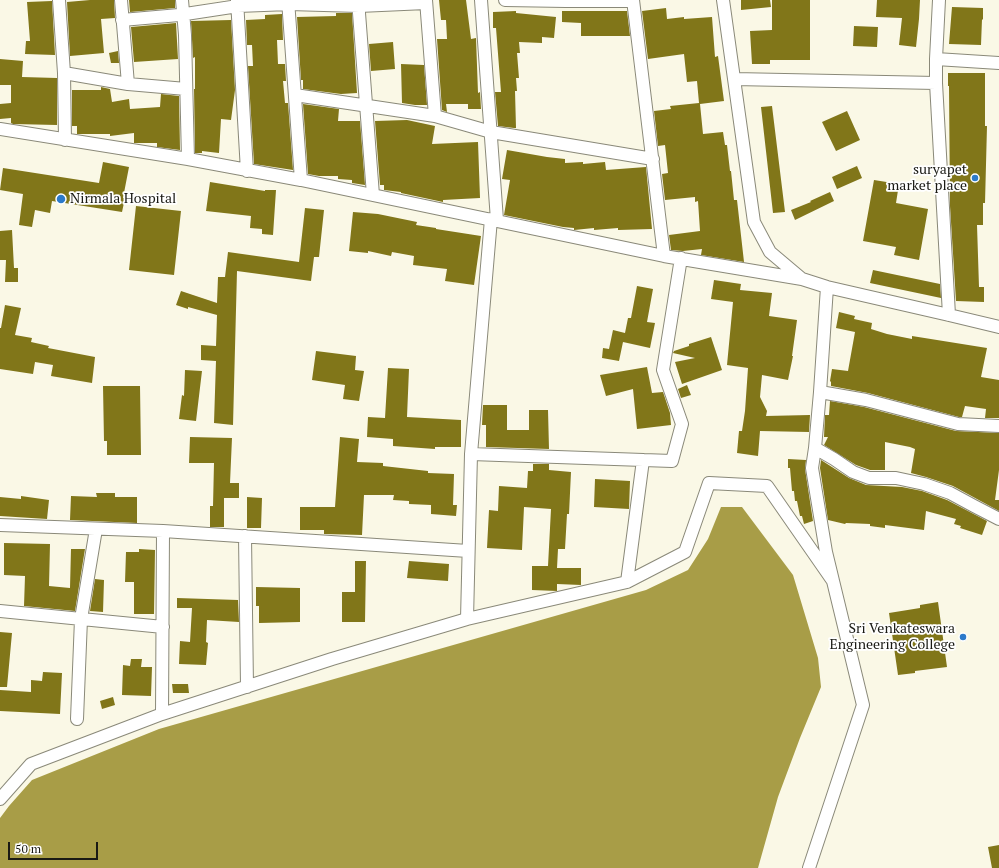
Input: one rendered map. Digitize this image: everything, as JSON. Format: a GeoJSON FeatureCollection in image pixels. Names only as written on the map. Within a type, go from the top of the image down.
{"type":"FeatureCollection","features":[{"type":"Feature","properties":{"kind":"street"},"geometry":{"type":"LineString","coordinates":[[59,0],[64,73],[65,140]]}},
{"type":"Feature","properties":{"kind":"street"},"geometry":{"type":"LineString","coordinates":[[121,0],[128,84]]}},
{"type":"Feature","properties":{"kind":"street"},"geometry":{"type":"LineString","coordinates":[[182,0],[185,35],[188,159]]}},
{"type":"Feature","properties":{"kind":"street"},"geometry":{"type":"LineString","coordinates":[[467,619],[470,454],[494,220],[491,132],[481,0]]}},
{"type":"Feature","properties":{"kind":"street"},"geometry":{"type":"LineString","coordinates":[[505,0],[633,0],[664,256]]}},
{"type":"Feature","properties":{"kind":"street"},"geometry":{"type":"LineString","coordinates":[[723,0],[754,222],[770,252],[802,279]]}},
{"type":"Feature","properties":{"kind":"street"},"geometry":{"type":"LineString","coordinates":[[939,0],[936,83],[949,315]]}},
{"type":"Feature","properties":{"kind":"street"},"geometry":{"type":"LineString","coordinates":[[289,2],[301,180]]}},
{"type":"Feature","properties":{"kind":"street"},"geometry":{"type":"LineString","coordinates":[[122,20],[183,14],[237,3],[426,2],[435,116]]}},
{"type":"Feature","properties":{"kind":"street"},"geometry":{"type":"LineString","coordinates":[[237,3],[247,170]]}},
{"type":"Feature","properties":{"kind":"street"},"geometry":{"type":"LineString","coordinates":[[358,3],[373,195]]}},
{"type":"Feature","properties":{"kind":"street"},"geometry":{"type":"LineString","coordinates":[[936,59],[999,63]]}},
{"type":"Feature","properties":{"kind":"street"},"geometry":{"type":"LineString","coordinates":[[64,73],[128,84],[186,89]]}},
{"type":"Feature","properties":{"kind":"street"},"geometry":{"type":"LineString","coordinates":[[734,80],[936,83]]}},
{"type":"Feature","properties":{"kind":"street"},"geometry":{"type":"LineString","coordinates":[[295,95],[435,116],[491,132],[653,158]]}},
{"type":"Feature","properties":{"kind":"street"},"geometry":{"type":"LineString","coordinates":[[0,129],[188,159],[301,180],[664,256],[802,279],[827,287],[999,327]]}},
{"type":"Feature","properties":{"kind":"street"},"geometry":{"type":"LineString","coordinates":[[470,454],[672,461],[682,424],[663,370],[681,258]]}},
{"type":"Feature","properties":{"kind":"street"},"geometry":{"type":"LineString","coordinates":[[809,868],[863,705],[826,552],[812,468],[820,392],[827,287]]}},
{"type":"Feature","properties":{"kind":"street"},"geometry":{"type":"LineString","coordinates":[[820,392],[866,400],[958,424],[999,426]]}},
{"type":"Feature","properties":{"kind":"street"},"geometry":{"type":"LineString","coordinates":[[815,448],[853,472],[869,478],[896,478],[924,484],[950,493],[999,519]]}},
{"type":"Feature","properties":{"kind":"street"},"geometry":{"type":"LineString","coordinates":[[626,582],[643,460]]}},
{"type":"Feature","properties":{"kind":"street"},"geometry":{"type":"LineString","coordinates":[[0,799],[31,764],[162,714],[332,659],[467,619],[626,582],[685,552],[710,483],[767,486],[833,582]]}},
{"type":"Feature","properties":{"kind":"street"},"geometry":{"type":"LineString","coordinates":[[0,525],[163,531],[468,551]]}},
{"type":"Feature","properties":{"kind":"street"},"geometry":{"type":"LineString","coordinates":[[77,719],[81,619],[96,529]]}},
{"type":"Feature","properties":{"kind":"street"},"geometry":{"type":"LineString","coordinates":[[162,714],[163,531]]}},
{"type":"Feature","properties":{"kind":"street"},"geometry":{"type":"LineString","coordinates":[[245,536],[247,687]]}},
{"type":"Feature","properties":{"kind":"street"},"geometry":{"type":"LineString","coordinates":[[0,611],[162,627]]}},
{"type":"Feature","properties":{"kind":"shaded area"},"geometry":{"type":"Polygon","coordinates":[[[721,507],[742,507],[793,575],[818,658],[821,687],[778,797],[758,868],[0,868],[0,818],[32,780],[159,729],[646,590],[688,570],[708,539],[721,507]]]}},
{"type":"Feature","properties":{"kind":"building"},"geometry":{"type":"Polygon","coordinates":[[[114,0],[115,18],[101,19],[104,53],[70,56],[67,2],[114,0]]]}},
{"type":"Feature","properties":{"kind":"building"},"geometry":{"type":"Polygon","coordinates":[[[129,0],[175,0],[175,8],[130,12],[129,0]]]}},
{"type":"Feature","properties":{"kind":"building"},"geometry":{"type":"Polygon","coordinates":[[[439,0],[466,0],[471,39],[476,38],[478,93],[480,92],[481,109],[468,109],[468,104],[446,104],[447,112],[442,110],[437,39],[447,39],[446,20],[441,20],[439,0]]]}},
{"type":"Feature","properties":{"kind":"building"},"geometry":{"type":"Polygon","coordinates":[[[741,0],[770,0],[771,7],[741,10],[741,0]]]}},
{"type":"Feature","properties":{"kind":"building"},"geometry":{"type":"Polygon","coordinates":[[[772,0],[810,0],[810,60],[770,60],[770,64],[752,64],[750,31],[772,30],[772,0]]]}},
{"type":"Feature","properties":{"kind":"building"},"geometry":{"type":"Polygon","coordinates":[[[877,0],[920,0],[916,47],[899,45],[902,18],[876,17],[877,0]]]}},
{"type":"Feature","properties":{"kind":"building"},"geometry":{"type":"Polygon","coordinates":[[[52,1],[55,55],[25,54],[26,41],[30,41],[27,2],[52,1]]]}},
{"type":"Feature","properties":{"kind":"building"},"geometry":{"type":"Polygon","coordinates":[[[952,7],[983,8],[981,45],[949,44],[952,7]]]}},
{"type":"Feature","properties":{"kind":"building"},"geometry":{"type":"Polygon","coordinates":[[[666,8],[667,19],[684,17],[684,19],[712,17],[715,57],[718,56],[724,101],[700,104],[703,134],[723,132],[725,145],[727,145],[734,200],[737,200],[744,262],[701,255],[702,249],[683,251],[671,250],[669,235],[700,231],[698,201],[695,202],[695,197],[665,200],[662,174],[668,173],[665,145],[658,146],[654,111],[671,109],[670,106],[699,103],[697,81],[687,82],[684,54],[648,59],[642,11],[666,8]]]}},
{"type":"Feature","properties":{"kind":"building"},"geometry":{"type":"Polygon","coordinates":[[[516,11],[516,13],[556,17],[554,38],[542,37],[542,43],[519,42],[520,53],[517,53],[519,78],[516,78],[516,128],[514,128],[498,126],[495,92],[501,92],[496,28],[493,28],[493,12],[516,11]]]}},
{"type":"Feature","properties":{"kind":"building"},"geometry":{"type":"Polygon","coordinates":[[[562,11],[627,11],[630,36],[581,36],[581,23],[562,22],[562,11]]]}},
{"type":"Feature","properties":{"kind":"building"},"geometry":{"type":"Polygon","coordinates":[[[336,13],[352,13],[357,93],[341,94],[303,89],[303,80],[301,80],[297,17],[336,16],[336,13]]]}},
{"type":"Feature","properties":{"kind":"building"},"geometry":{"type":"Polygon","coordinates":[[[282,14],[283,40],[277,40],[278,64],[285,64],[286,81],[283,81],[285,103],[288,103],[293,170],[254,164],[248,66],[253,66],[252,45],[247,45],[246,20],[265,19],[265,15],[282,14]]]}},
{"type":"Feature","properties":{"kind":"building"},"geometry":{"type":"Polygon","coordinates":[[[231,20],[235,90],[231,120],[221,119],[219,153],[202,151],[202,153],[195,153],[195,57],[193,58],[191,21],[231,20]]]}},
{"type":"Feature","properties":{"kind":"building"},"geometry":{"type":"Polygon","coordinates":[[[176,23],[178,59],[134,62],[131,27],[176,23]]]}},
{"type":"Feature","properties":{"kind":"building"},"geometry":{"type":"Polygon","coordinates":[[[854,26],[878,27],[877,47],[853,46],[854,26]]]}},
{"type":"Feature","properties":{"kind":"building"},"geometry":{"type":"Polygon","coordinates":[[[393,42],[395,69],[371,71],[369,44],[393,42]]]}},
{"type":"Feature","properties":{"kind":"building"},"geometry":{"type":"Polygon","coordinates":[[[118,51],[119,63],[111,63],[109,53],[118,51]]]}},
{"type":"Feature","properties":{"kind":"building"},"geometry":{"type":"Polygon","coordinates":[[[0,59],[23,61],[22,77],[57,78],[57,125],[13,124],[11,123],[11,118],[0,119],[0,104],[11,103],[11,85],[0,85],[0,59]]]}},
{"type":"Feature","properties":{"kind":"building"},"geometry":{"type":"Polygon","coordinates":[[[401,64],[424,65],[427,105],[402,103],[401,64]]]}},
{"type":"Feature","properties":{"kind":"building"},"geometry":{"type":"Polygon","coordinates":[[[948,73],[985,73],[985,126],[987,126],[985,203],[983,203],[983,225],[977,225],[979,287],[984,287],[984,302],[956,301],[950,206],[948,73]]]}},
{"type":"Feature","properties":{"kind":"building"},"geometry":{"type":"Polygon","coordinates":[[[101,87],[110,89],[112,102],[129,99],[130,109],[160,107],[161,94],[179,96],[180,150],[157,147],[157,143],[134,143],[134,133],[110,136],[110,134],[77,134],[77,126],[72,126],[72,90],[101,90],[101,87]]]}},
{"type":"Feature","properties":{"kind":"building"},"geometry":{"type":"Polygon","coordinates":[[[303,104],[339,109],[338,121],[360,121],[365,185],[352,183],[352,180],[338,179],[338,176],[319,176],[308,174],[303,104]]]}},
{"type":"Feature","properties":{"kind":"building"},"geometry":{"type":"Polygon","coordinates":[[[772,106],[785,212],[773,213],[761,107],[772,106]]]}},
{"type":"Feature","properties":{"kind":"building"},"geometry":{"type":"Polygon","coordinates":[[[847,111],[860,140],[836,151],[822,122],[847,111]]]}},
{"type":"Feature","properties":{"kind":"building"},"geometry":{"type":"Polygon","coordinates":[[[407,120],[435,126],[432,144],[478,142],[480,198],[443,200],[443,202],[401,192],[384,190],[384,185],[380,185],[375,121],[407,120]]]}},
{"type":"Feature","properties":{"kind":"building"},"geometry":{"type":"Polygon","coordinates":[[[507,150],[565,159],[565,163],[583,162],[583,164],[605,162],[606,170],[646,167],[652,229],[618,230],[618,228],[594,230],[594,228],[574,230],[574,228],[504,215],[510,180],[502,179],[507,150]]]}},
{"type":"Feature","properties":{"kind":"building"},"geometry":{"type":"Polygon","coordinates":[[[103,162],[129,167],[122,212],[52,201],[50,213],[35,210],[32,227],[19,225],[23,194],[0,190],[3,168],[99,183],[103,162]]]}},
{"type":"Feature","properties":{"kind":"building"},"geometry":{"type":"Polygon","coordinates":[[[857,166],[862,178],[837,189],[832,177],[857,166]]]}},
{"type":"Feature","properties":{"kind":"building"},"geometry":{"type":"Polygon","coordinates":[[[874,180],[899,184],[896,203],[928,209],[919,260],[894,255],[896,247],[863,241],[874,180]]]}},
{"type":"Feature","properties":{"kind":"building"},"geometry":{"type":"Polygon","coordinates":[[[210,182],[265,191],[276,190],[273,235],[262,234],[262,229],[250,228],[251,216],[206,211],[210,182]]]}},
{"type":"Feature","properties":{"kind":"building"},"geometry":{"type":"Polygon","coordinates":[[[830,192],[834,201],[795,220],[791,210],[830,192]]]}},
{"type":"Feature","properties":{"kind":"building"},"geometry":{"type":"Polygon","coordinates":[[[136,206],[181,211],[174,275],[129,270],[136,206]]]}},
{"type":"Feature","properties":{"kind":"building"},"geometry":{"type":"Polygon","coordinates":[[[305,208],[324,210],[319,257],[314,257],[311,281],[237,271],[233,425],[214,423],[216,361],[201,360],[201,345],[216,346],[217,315],[176,305],[181,291],[217,303],[218,277],[225,277],[228,252],[299,262],[305,208]]]}},
{"type":"Feature","properties":{"kind":"building"},"geometry":{"type":"Polygon","coordinates":[[[353,212],[378,214],[417,222],[416,225],[481,236],[474,285],[445,281],[447,269],[413,265],[414,256],[392,252],[391,256],[368,251],[368,253],[349,251],[353,212]]]}},
{"type":"Feature","properties":{"kind":"building"},"geometry":{"type":"Polygon","coordinates":[[[12,230],[14,268],[18,268],[18,282],[5,282],[6,260],[0,260],[0,231],[12,230]]]}},
{"type":"Feature","properties":{"kind":"building"},"geometry":{"type":"Polygon","coordinates":[[[873,270],[940,284],[941,298],[870,283],[873,270]]]}},
{"type":"Feature","properties":{"kind":"building"},"geometry":{"type":"Polygon","coordinates":[[[714,280],[741,284],[740,290],[772,293],[769,316],[797,320],[793,356],[788,380],[762,375],[760,397],[767,411],[766,416],[810,415],[809,432],[760,431],[758,456],[737,453],[739,431],[742,431],[745,411],[748,368],[727,365],[733,302],[711,299],[714,280]]]}},
{"type":"Feature","properties":{"kind":"building"},"geometry":{"type":"Polygon","coordinates":[[[637,286],[653,289],[647,322],[655,323],[650,348],[623,342],[619,361],[602,358],[603,348],[609,349],[613,330],[625,333],[628,318],[631,318],[637,286]]]}},
{"type":"Feature","properties":{"kind":"building"},"geometry":{"type":"Polygon","coordinates":[[[5,305],[21,308],[15,335],[32,338],[31,342],[49,346],[48,348],[95,357],[92,383],[51,376],[53,365],[35,362],[33,374],[0,369],[0,328],[5,305]]]}},
{"type":"Feature","properties":{"kind":"building"},"geometry":{"type":"Polygon","coordinates":[[[839,312],[855,316],[854,319],[872,323],[871,329],[887,334],[912,339],[912,336],[987,348],[981,377],[999,380],[999,418],[985,418],[986,409],[965,406],[962,417],[959,417],[868,393],[831,386],[830,381],[832,369],[848,371],[855,332],[836,328],[839,312]]]}},
{"type":"Feature","properties":{"kind":"building"},"geometry":{"type":"Polygon","coordinates":[[[711,337],[722,370],[682,384],[675,362],[695,358],[673,353],[674,351],[689,346],[689,344],[711,337]]]}},
{"type":"Feature","properties":{"kind":"building"},"geometry":{"type":"Polygon","coordinates":[[[316,351],[356,356],[355,370],[364,371],[359,401],[343,399],[345,385],[312,380],[316,351]]]}},
{"type":"Feature","properties":{"kind":"building"},"geometry":{"type":"Polygon","coordinates":[[[647,367],[652,393],[663,392],[670,413],[671,425],[637,429],[633,389],[606,396],[600,375],[647,367]]]}},
{"type":"Feature","properties":{"kind":"building"},"geometry":{"type":"Polygon","coordinates":[[[388,368],[409,369],[407,417],[461,420],[461,447],[435,447],[435,449],[393,446],[393,439],[367,437],[368,417],[385,418],[388,368]]]}},
{"type":"Feature","properties":{"kind":"building"},"geometry":{"type":"Polygon","coordinates":[[[185,370],[202,371],[196,421],[179,419],[182,395],[184,396],[185,370]]]}},
{"type":"Feature","properties":{"kind":"building"},"geometry":{"type":"Polygon","coordinates":[[[687,385],[691,395],[681,398],[678,389],[687,385]]]}},
{"type":"Feature","properties":{"kind":"building"},"geometry":{"type":"Polygon","coordinates":[[[103,386],[140,386],[141,455],[107,455],[107,441],[104,441],[103,386]]]}},
{"type":"Feature","properties":{"kind":"building"},"geometry":{"type":"Polygon","coordinates":[[[830,401],[864,407],[956,431],[999,433],[999,470],[995,500],[999,500],[999,511],[953,486],[911,473],[915,449],[910,447],[885,442],[885,470],[870,470],[856,465],[824,445],[828,437],[824,437],[825,415],[829,415],[830,401]]]}},
{"type":"Feature","properties":{"kind":"building"},"geometry":{"type":"Polygon","coordinates":[[[483,405],[507,405],[507,430],[529,430],[529,410],[548,410],[549,449],[486,447],[486,425],[482,425],[483,405]]]}},
{"type":"Feature","properties":{"kind":"building"},"geometry":{"type":"Polygon","coordinates":[[[190,437],[232,438],[230,483],[239,483],[239,498],[224,498],[224,527],[210,527],[210,506],[213,506],[214,463],[189,463],[190,437]]]}},
{"type":"Feature","properties":{"kind":"building"},"geometry":{"type":"Polygon","coordinates":[[[340,437],[359,439],[357,462],[383,463],[383,466],[428,471],[428,473],[454,474],[453,505],[457,505],[456,516],[431,514],[431,505],[409,504],[409,501],[393,500],[394,495],[364,495],[362,535],[324,534],[324,530],[300,530],[300,507],[335,507],[340,437]]]}},
{"type":"Feature","properties":{"kind":"building"},"geometry":{"type":"Polygon","coordinates":[[[788,459],[806,460],[805,469],[813,521],[804,524],[802,516],[800,516],[797,501],[795,501],[794,491],[792,491],[788,459]]]}},
{"type":"Feature","properties":{"kind":"building"},"geometry":{"type":"Polygon","coordinates":[[[821,460],[849,478],[866,485],[902,487],[922,491],[947,500],[987,521],[982,535],[960,528],[961,526],[954,524],[956,519],[926,511],[924,530],[885,525],[885,528],[870,526],[870,524],[845,524],[828,520],[820,468],[821,460]]]}},
{"type":"Feature","properties":{"kind":"building"},"geometry":{"type":"Polygon","coordinates":[[[533,464],[549,464],[549,470],[571,472],[569,514],[567,514],[565,549],[558,549],[557,568],[581,568],[581,585],[557,584],[557,591],[532,590],[532,566],[548,566],[551,509],[524,507],[522,550],[487,548],[489,510],[498,511],[499,486],[527,488],[528,471],[533,471],[533,464]]]}},
{"type":"Feature","properties":{"kind":"building"},"geometry":{"type":"Polygon","coordinates":[[[595,479],[630,481],[629,509],[594,507],[595,479]]]}},
{"type":"Feature","properties":{"kind":"building"},"geometry":{"type":"Polygon","coordinates":[[[96,493],[115,493],[115,497],[137,497],[137,523],[70,520],[71,496],[97,497],[96,493]]]}},
{"type":"Feature","properties":{"kind":"building"},"geometry":{"type":"Polygon","coordinates":[[[21,496],[49,500],[47,519],[0,516],[0,497],[21,499],[21,496]]]}},
{"type":"Feature","properties":{"kind":"building"},"geometry":{"type":"Polygon","coordinates":[[[247,497],[262,498],[261,528],[247,528],[247,497]]]}},
{"type":"Feature","properties":{"kind":"building"},"geometry":{"type":"Polygon","coordinates":[[[4,543],[50,544],[49,586],[70,588],[71,549],[85,549],[75,611],[24,606],[25,576],[4,575],[4,543]]]}},
{"type":"Feature","properties":{"kind":"building"},"geometry":{"type":"Polygon","coordinates":[[[139,549],[155,550],[154,614],[134,614],[134,582],[125,582],[126,552],[139,552],[139,549]]]}},
{"type":"Feature","properties":{"kind":"building"},"geometry":{"type":"Polygon","coordinates":[[[355,561],[366,561],[365,622],[342,622],[342,592],[355,592],[355,561]]]}},
{"type":"Feature","properties":{"kind":"building"},"geometry":{"type":"Polygon","coordinates":[[[409,561],[449,564],[448,581],[407,578],[409,561]]]}},
{"type":"Feature","properties":{"kind":"building"},"geometry":{"type":"Polygon","coordinates":[[[95,579],[104,580],[103,612],[90,611],[95,579]]]}},
{"type":"Feature","properties":{"kind":"building"},"geometry":{"type":"Polygon","coordinates":[[[256,587],[300,588],[300,622],[259,623],[259,606],[256,606],[256,587]]]}},
{"type":"Feature","properties":{"kind":"building"},"geometry":{"type":"Polygon","coordinates":[[[177,598],[238,600],[239,622],[207,620],[206,642],[208,643],[206,665],[179,664],[180,641],[190,642],[192,608],[177,608],[177,598]]]}},
{"type":"Feature","properties":{"kind":"building"},"geometry":{"type":"Polygon","coordinates":[[[938,602],[947,667],[915,671],[915,673],[898,675],[889,613],[920,608],[920,605],[938,602]]]}},
{"type":"Feature","properties":{"kind":"building"},"geometry":{"type":"Polygon","coordinates":[[[0,632],[12,633],[7,687],[0,687],[0,632]]]}},
{"type":"Feature","properties":{"kind":"building"},"geometry":{"type":"Polygon","coordinates":[[[131,659],[142,659],[141,667],[152,667],[151,696],[122,695],[123,665],[130,666],[131,659]]]}},
{"type":"Feature","properties":{"kind":"building"},"geometry":{"type":"Polygon","coordinates":[[[43,672],[62,673],[60,714],[0,711],[0,690],[31,692],[31,680],[42,681],[43,672]]]}},
{"type":"Feature","properties":{"kind":"building"},"geometry":{"type":"Polygon","coordinates":[[[172,684],[188,684],[189,693],[173,693],[172,684]]]}},
{"type":"Feature","properties":{"kind":"building"},"geometry":{"type":"Polygon","coordinates":[[[113,697],[115,705],[102,709],[100,701],[113,697]]]}},
{"type":"Feature","properties":{"kind":"building"},"geometry":{"type":"Polygon","coordinates":[[[999,845],[999,868],[992,868],[988,847],[999,845]]]}},
{"type":"Feature","properties":{"kind":"place","name":"suryapet market place"},"geometry":{"type":"Point","coordinates":[975,178]}},
{"type":"Feature","properties":{"kind":"place","name":"Nirmala Hospital"},"geometry":{"type":"Point","coordinates":[61,199]}},
{"type":"Feature","properties":{"kind":"place","name":"Sri Venkateswara Engineering College"},"geometry":{"type":"Point","coordinates":[963,637]}}]}
